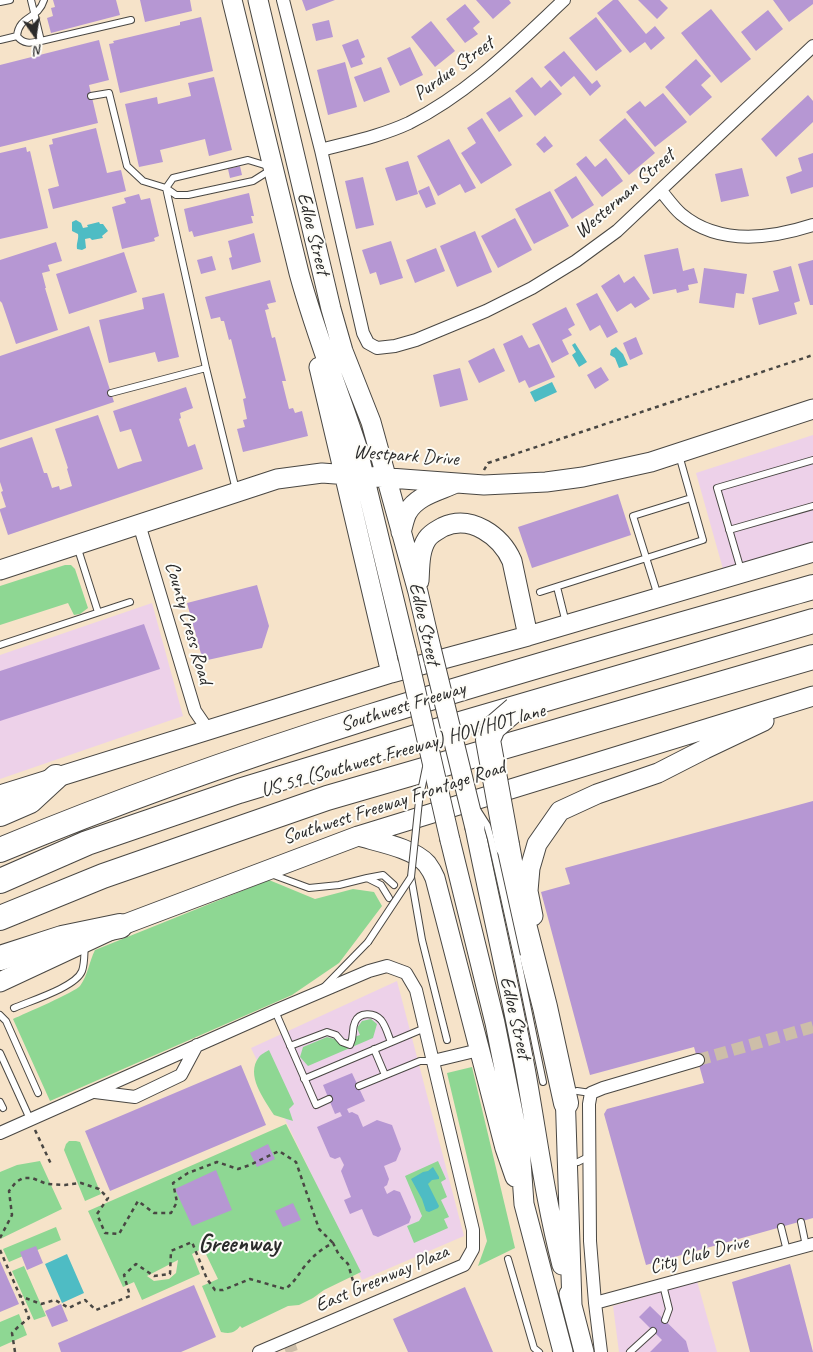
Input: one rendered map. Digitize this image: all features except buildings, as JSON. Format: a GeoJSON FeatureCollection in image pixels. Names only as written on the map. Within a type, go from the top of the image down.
{"type":"FeatureCollection","features":[{"type":"Feature","properties":{"kind":"highway","name":"Southwest Freeway"},"geometry":{"type":"LineString","coordinates":[[0,850],[85,814],[332,728],[536,666],[813,587]]}},
{"type":"Feature","properties":{"kind":"highway"},"geometry":{"type":"LineString","coordinates":[[0,881],[87,844],[239,791],[428,744],[451,727],[813,621]]}},
{"type":"Feature","properties":{"kind":"highway","name":"US 59 (Southwest Freeway) HOV/HOT lane"},"geometry":{"type":"LineString","coordinates":[[0,889],[196,813],[258,793],[813,633]]}},
{"type":"Feature","properties":{"kind":"highway"},"geometry":{"type":"LineString","coordinates":[[0,918],[103,876],[327,798],[813,657]]}},
{"type":"Feature","properties":{"kind":"highway"},"geometry":{"type":"LineString","coordinates":[[514,709],[493,728],[488,740],[515,888],[545,1007],[571,1097]]}},
{"type":"Feature","properties":{"kind":"highway"},"geometry":{"type":"LineString","coordinates":[[0,814],[30,801],[56,777]]}},
{"type":"Feature","properties":{"kind":"highway"},"geometry":{"type":"LineString","coordinates":[[0,958],[62,938],[120,926]]}},
{"type":"Feature","properties":{"kind":"main road","name":"Edloe Street"},"geometry":{"type":"LineString","coordinates":[[232,0],[309,309],[351,425],[396,600],[494,1023],[520,1147],[524,1204],[563,1352]]}},
{"type":"Feature","properties":{"kind":"main road","name":"Edloe Street"},"geometry":{"type":"LineString","coordinates":[[258,0],[338,334],[371,422],[418,595],[510,957],[514,1008],[554,1232],[584,1352]]}},
{"type":"Feature","properties":{"kind":"main road"},"geometry":{"type":"LineString","coordinates":[[273,168],[297,163]]}},
{"type":"Feature","properties":{"kind":"main road"},"geometry":{"type":"LineString","coordinates":[[309,309],[320,370],[391,674]]}},
{"type":"Feature","properties":{"kind":"main road","name":"Westpark Drive"},"geometry":{"type":"LineString","coordinates":[[0,570],[277,479],[322,473],[476,484],[546,482],[652,462],[813,409]]}},
{"type":"Feature","properties":{"kind":"main road"},"geometry":{"type":"LineString","coordinates":[[401,532],[407,513],[414,504],[421,498],[456,483]]}},
{"type":"Feature","properties":{"kind":"main road"},"geometry":{"type":"LineString","coordinates":[[418,595],[422,551],[428,538],[432,533],[447,525],[456,523],[472,525],[494,536],[508,552],[512,561],[528,636]]}},
{"type":"Feature","properties":{"kind":"main road"},"geometry":{"type":"LineString","coordinates":[[0,795],[391,674],[528,636],[813,552]]}},
{"type":"Feature","properties":{"kind":"main road"},"geometry":{"type":"LineString","coordinates":[[572,1306],[571,1097],[528,891],[530,868],[536,844],[560,811],[597,794],[658,773],[813,697]]}},
{"type":"Feature","properties":{"kind":"main road","name":"Southwest Freeway Frontage Road"},"geometry":{"type":"LineString","coordinates":[[0,982],[120,926],[358,836],[813,697]]}},
{"type":"Feature","properties":{"kind":"main road"},"geometry":{"type":"LineString","coordinates":[[358,836],[392,845],[420,858],[428,864],[439,891],[505,1148],[524,1204]]}},
{"type":"Feature","properties":{"kind":"street","name":"Edloe Street"},"geometry":{"type":"LineString","coordinates":[[282,0],[321,150],[364,333],[368,343],[378,348]]}},
{"type":"Feature","properties":{"kind":"street","name":"Purdue Street"},"geometry":{"type":"LineString","coordinates":[[321,150],[372,138],[407,124],[456,96],[488,71],[564,0]]}},
{"type":"Feature","properties":{"kind":"street","name":"Westerman Street"},"geometry":{"type":"LineString","coordinates":[[378,348],[395,346],[416,340],[486,311],[532,288],[576,260],[617,231],[813,46]]}},
{"type":"Feature","properties":{"kind":"street"},"geometry":{"type":"LineString","coordinates":[[661,191],[680,213],[695,224],[735,236],[747,238],[775,236],[813,225]]}},
{"type":"Feature","properties":{"kind":"street","name":"County Cress Road"},"geometry":{"type":"LineString","coordinates":[[139,524],[195,711],[208,730]]}},
{"type":"Feature","properties":{"kind":"street","name":"East Greenway Plaza"},"geometry":{"type":"LineString","coordinates":[[0,1133],[369,971],[387,966],[406,973],[416,990],[473,1230],[473,1249],[464,1265],[265,1351]]}},
{"type":"Feature","properties":{"kind":"street"},"geometry":{"type":"LineString","coordinates":[[93,1091],[135,1097],[182,1075],[197,1045]]}},
{"type":"Feature","properties":{"kind":"street"},"geometry":{"type":"LineString","coordinates":[[433,1061],[479,1050]]}},
{"type":"Feature","properties":{"kind":"street"},"geometry":{"type":"LineString","coordinates":[[601,1352],[594,1303],[583,1160],[588,1104],[591,1093],[698,1060]]}},
{"type":"Feature","properties":{"kind":"street","name":"City Club Drive"},"geometry":{"type":"LineString","coordinates":[[594,1303],[810,1245]]}},
{"type":"Feature","properties":{"kind":"lane"},"geometry":{"type":"LineString","coordinates":[[0,2],[10,0]]}},
{"type":"Feature","properties":{"kind":"lane"},"geometry":{"type":"LineString","coordinates":[[31,0],[41,41]]}},
{"type":"Feature","properties":{"kind":"lane"},"geometry":{"type":"LineString","coordinates":[[16,36],[22,22],[35,15],[44,0]]}},
{"type":"Feature","properties":{"kind":"lane"},"geometry":{"type":"LineString","coordinates":[[16,36],[20,41],[26,43],[41,41],[131,20]]}},
{"type":"Feature","properties":{"kind":"lane"},"geometry":{"type":"LineString","coordinates":[[0,40],[16,36]]}},
{"type":"Feature","properties":{"kind":"lane"},"geometry":{"type":"LineString","coordinates":[[92,96],[109,92],[128,166],[143,181],[166,188],[176,195],[188,195],[253,180],[273,168]]}},
{"type":"Feature","properties":{"kind":"lane"},"geometry":{"type":"LineString","coordinates":[[236,492],[166,188],[173,178],[248,160],[273,168]]}},
{"type":"Feature","properties":{"kind":"lane"},"geometry":{"type":"LineString","coordinates":[[111,393],[206,368]]}},
{"type":"Feature","properties":{"kind":"lane"},"geometry":{"type":"LineString","coordinates":[[540,592],[703,540],[678,454]]}},
{"type":"Feature","properties":{"kind":"lane"},"geometry":{"type":"LineString","coordinates":[[742,573],[717,488],[813,460]]}},
{"type":"Feature","properties":{"kind":"lane"},"geometry":{"type":"LineString","coordinates":[[658,598],[633,516],[691,498]]}},
{"type":"Feature","properties":{"kind":"lane"},"geometry":{"type":"LineString","coordinates":[[730,530],[813,506]]}},
{"type":"Feature","properties":{"kind":"lane"},"geometry":{"type":"LineString","coordinates":[[77,545],[98,612]]}},
{"type":"Feature","properties":{"kind":"lane"},"geometry":{"type":"LineString","coordinates":[[557,587],[567,624]]}},
{"type":"Feature","properties":{"kind":"lane"},"geometry":{"type":"LineString","coordinates":[[0,645],[130,602]]}},
{"type":"Feature","properties":{"kind":"lane"},"geometry":{"type":"LineString","coordinates":[[428,744],[419,801],[411,876],[422,940],[447,1040]]}},
{"type":"Feature","properties":{"kind":"lane"},"geometry":{"type":"LineString","coordinates":[[262,872],[309,888],[339,886],[383,875],[394,885]]}},
{"type":"Feature","properties":{"kind":"lane"},"geometry":{"type":"LineString","coordinates":[[319,992],[368,942],[411,876]]}},
{"type":"Feature","properties":{"kind":"lane"},"geometry":{"type":"LineString","coordinates":[[367,878],[381,885],[389,898]]}},
{"type":"Feature","properties":{"kind":"lane"},"geometry":{"type":"LineString","coordinates":[[14,1008],[71,984],[79,977],[84,964],[85,943]]}},
{"type":"Feature","properties":{"kind":"lane"},"geometry":{"type":"LineString","coordinates":[[510,957],[543,1082]]}},
{"type":"Feature","properties":{"kind":"lane"},"geometry":{"type":"LineString","coordinates":[[275,1011],[316,1105],[329,1099]]}},
{"type":"Feature","properties":{"kind":"lane"},"geometry":{"type":"LineString","coordinates":[[290,1046],[327,1032],[336,1035],[342,1042],[350,1045],[354,1036],[353,1030],[356,1020],[361,1015],[367,1014],[378,1018],[382,1022],[391,1042]]}},
{"type":"Feature","properties":{"kind":"lane"},"geometry":{"type":"LineString","coordinates":[[0,1015],[6,1021],[38,1093]]}},
{"type":"Feature","properties":{"kind":"lane"},"geometry":{"type":"LineString","coordinates":[[304,1079],[425,1028]]}},
{"type":"Feature","properties":{"kind":"lane"},"geometry":{"type":"LineString","coordinates":[[374,1049],[385,1075]]}},
{"type":"Feature","properties":{"kind":"lane"},"geometry":{"type":"LineString","coordinates":[[0,1053],[30,1119]]}},
{"type":"Feature","properties":{"kind":"lane"},"geometry":{"type":"LineString","coordinates":[[359,1086],[420,1061],[433,1061]]}},
{"type":"Feature","properties":{"kind":"lane"},"geometry":{"type":"LineString","coordinates":[[571,1097],[591,1093]]}},
{"type":"Feature","properties":{"kind":"lane"},"geometry":{"type":"LineString","coordinates":[[801,1222],[810,1245]]}},
{"type":"Feature","properties":{"kind":"lane"},"geometry":{"type":"LineString","coordinates":[[781,1227],[787,1251]]}},
{"type":"Feature","properties":{"kind":"lane"},"geometry":{"type":"LineString","coordinates":[[508,1259],[534,1348],[539,1352]]}},
{"type":"Feature","properties":{"kind":"lane"},"geometry":{"type":"LineString","coordinates":[[663,1285],[669,1309],[665,1320]]}},
{"type":"Feature","properties":{"kind":"lane"},"geometry":{"type":"LineString","coordinates":[[630,1352],[653,1331]]}},
{"type":"Feature","properties":{"kind":"path"},"geometry":{"type":"LineString","coordinates":[[476,484],[488,462],[813,355]]}},
{"type":"Feature","properties":{"kind":"path"},"geometry":{"type":"LineString","coordinates":[[30,1119],[51,1164]]}},
{"type":"Feature","properties":{"kind":"path"},"geometry":{"type":"LineString","coordinates":[[0,1238],[12,1215],[10,1191],[16,1182],[23,1178],[32,1178],[47,1184],[65,1185],[81,1182],[99,1189],[108,1198],[97,1214],[105,1233],[119,1234],[138,1201],[154,1214],[171,1213],[177,1202],[173,1183],[188,1173],[217,1162],[238,1169],[279,1151],[296,1162],[319,1229],[333,1243],[339,1255],[348,1264],[356,1291]]}},
{"type":"Feature","properties":{"kind":"path"},"geometry":{"type":"LineString","coordinates":[[20,1296],[41,1304],[56,1300],[70,1308],[84,1300],[96,1310],[130,1296],[124,1275],[136,1264],[154,1276],[170,1274],[171,1251],[192,1242],[207,1279],[215,1290],[223,1290],[250,1278],[285,1289],[293,1284],[313,1257],[333,1243]]}},
{"type":"Feature","properties":{"kind":"path"},"geometry":{"type":"LineString","coordinates":[[0,1250],[29,1318],[12,1333],[14,1352]]}},
{"type":"Feature","properties":{"kind":"shaded area"},"geometry":{"type":"Polygon","coordinates":[[[813,435],[813,542],[723,569],[696,473],[813,435]]]}},
{"type":"Feature","properties":{"kind":"shaded area"},"geometry":{"type":"Polygon","coordinates":[[[152,603],[183,716],[0,779],[0,655],[152,603]]]}},
{"type":"Feature","properties":{"kind":"shaded area"},"geometry":{"type":"Polygon","coordinates":[[[397,981],[464,1236],[362,1280],[251,1048],[397,981]]]}},
{"type":"Feature","properties":{"kind":"shaded area"},"geometry":{"type":"Polygon","coordinates":[[[697,1281],[717,1352],[619,1352],[613,1306],[697,1281]]]}},
{"type":"Feature","properties":{"kind":"green space"},"geometry":{"type":"Polygon","coordinates":[[[65,565],[71,565],[75,569],[88,608],[80,614],[74,615],[68,603],[0,625],[0,586],[65,565]]]}},
{"type":"Feature","properties":{"kind":"green space"},"geometry":{"type":"Polygon","coordinates":[[[269,880],[315,899],[353,889],[374,892],[382,906],[339,963],[292,995],[50,1101],[13,1019],[60,998],[80,986],[95,950],[269,880]]]}},
{"type":"Feature","properties":{"kind":"green space"},"geometry":{"type":"Polygon","coordinates":[[[371,1019],[377,1024],[373,1038],[308,1066],[300,1057],[303,1047],[327,1037],[342,1041],[360,1035],[357,1028],[362,1021],[371,1019]]]}},
{"type":"Feature","properties":{"kind":"green space"},"geometry":{"type":"Polygon","coordinates":[[[269,1050],[294,1104],[289,1109],[293,1121],[274,1115],[261,1094],[255,1079],[255,1064],[260,1056],[269,1050]]]}},
{"type":"Feature","properties":{"kind":"green space"},"geometry":{"type":"Polygon","coordinates":[[[472,1067],[515,1248],[478,1266],[487,1241],[447,1073],[472,1067]]]}},
{"type":"Feature","properties":{"kind":"green space"},"geometry":{"type":"Polygon","coordinates":[[[286,1124],[361,1272],[299,1305],[288,1306],[242,1328],[240,1326],[232,1332],[221,1332],[202,1286],[218,1279],[203,1248],[192,1254],[200,1274],[142,1300],[134,1282],[123,1287],[88,1211],[286,1124]],[[178,1260],[147,1276],[154,1281],[169,1279],[176,1273],[178,1260]]]}},
{"type":"Feature","properties":{"kind":"green space"},"geometry":{"type":"Polygon","coordinates":[[[69,1141],[80,1142],[101,1194],[85,1201],[64,1150],[69,1141]]]}},
{"type":"Feature","properties":{"kind":"green space"},"geometry":{"type":"Polygon","coordinates":[[[40,1161],[62,1209],[0,1239],[0,1172],[17,1165],[40,1161]]]}},
{"type":"Feature","properties":{"kind":"green space"},"geometry":{"type":"Polygon","coordinates":[[[438,1161],[446,1179],[441,1182],[447,1197],[441,1200],[449,1217],[444,1219],[448,1228],[414,1243],[407,1226],[419,1221],[422,1216],[405,1176],[438,1161]]]}},
{"type":"Feature","properties":{"kind":"green space"},"geometry":{"type":"Polygon","coordinates":[[[56,1227],[61,1240],[9,1262],[3,1249],[56,1227]]]}},
{"type":"Feature","properties":{"kind":"green space"},"geometry":{"type":"Polygon","coordinates":[[[24,1266],[46,1316],[34,1320],[12,1271],[24,1266]]]}},
{"type":"Feature","properties":{"kind":"green space"},"geometry":{"type":"Polygon","coordinates":[[[19,1314],[27,1335],[0,1347],[0,1322],[19,1314]]]}},
{"type":"Feature","properties":{"kind":"water"},"geometry":{"type":"Polygon","coordinates":[[[76,220],[81,223],[83,228],[99,222],[108,231],[102,236],[103,238],[85,239],[86,248],[82,250],[77,249],[78,234],[72,231],[72,222],[76,220]]]}},
{"type":"Feature","properties":{"kind":"water"},"geometry":{"type":"Polygon","coordinates":[[[575,343],[587,362],[579,367],[572,355],[576,352],[572,345],[575,343]]]}},
{"type":"Feature","properties":{"kind":"water"},"geometry":{"type":"Polygon","coordinates":[[[616,347],[623,354],[628,365],[619,368],[615,358],[610,355],[611,350],[616,347]]]}},
{"type":"Feature","properties":{"kind":"water"},"geometry":{"type":"Polygon","coordinates":[[[552,382],[557,392],[535,402],[530,392],[552,382]]]}},
{"type":"Feature","properties":{"kind":"water"},"geometry":{"type":"Polygon","coordinates":[[[433,1167],[439,1179],[432,1180],[428,1184],[439,1206],[429,1212],[426,1211],[411,1179],[433,1167]]]}},
{"type":"Feature","properties":{"kind":"water"},"geometry":{"type":"Polygon","coordinates":[[[67,1254],[84,1293],[62,1303],[45,1264],[67,1254]]]}},
{"type":"Feature","properties":{"kind":"tunnel"},"geometry":{"type":"LineString","coordinates":[[698,1060],[813,1027]]}},
{"type":"Feature","properties":{"kind":"tunnel"},"geometry":{"type":"LineString","coordinates":[[289,1343],[292,1352]]}},
{"type":"Feature","properties":{"kind":"district","name":"Greenway"},"geometry":{"type":"Point","coordinates":[239,1244]}}]}
